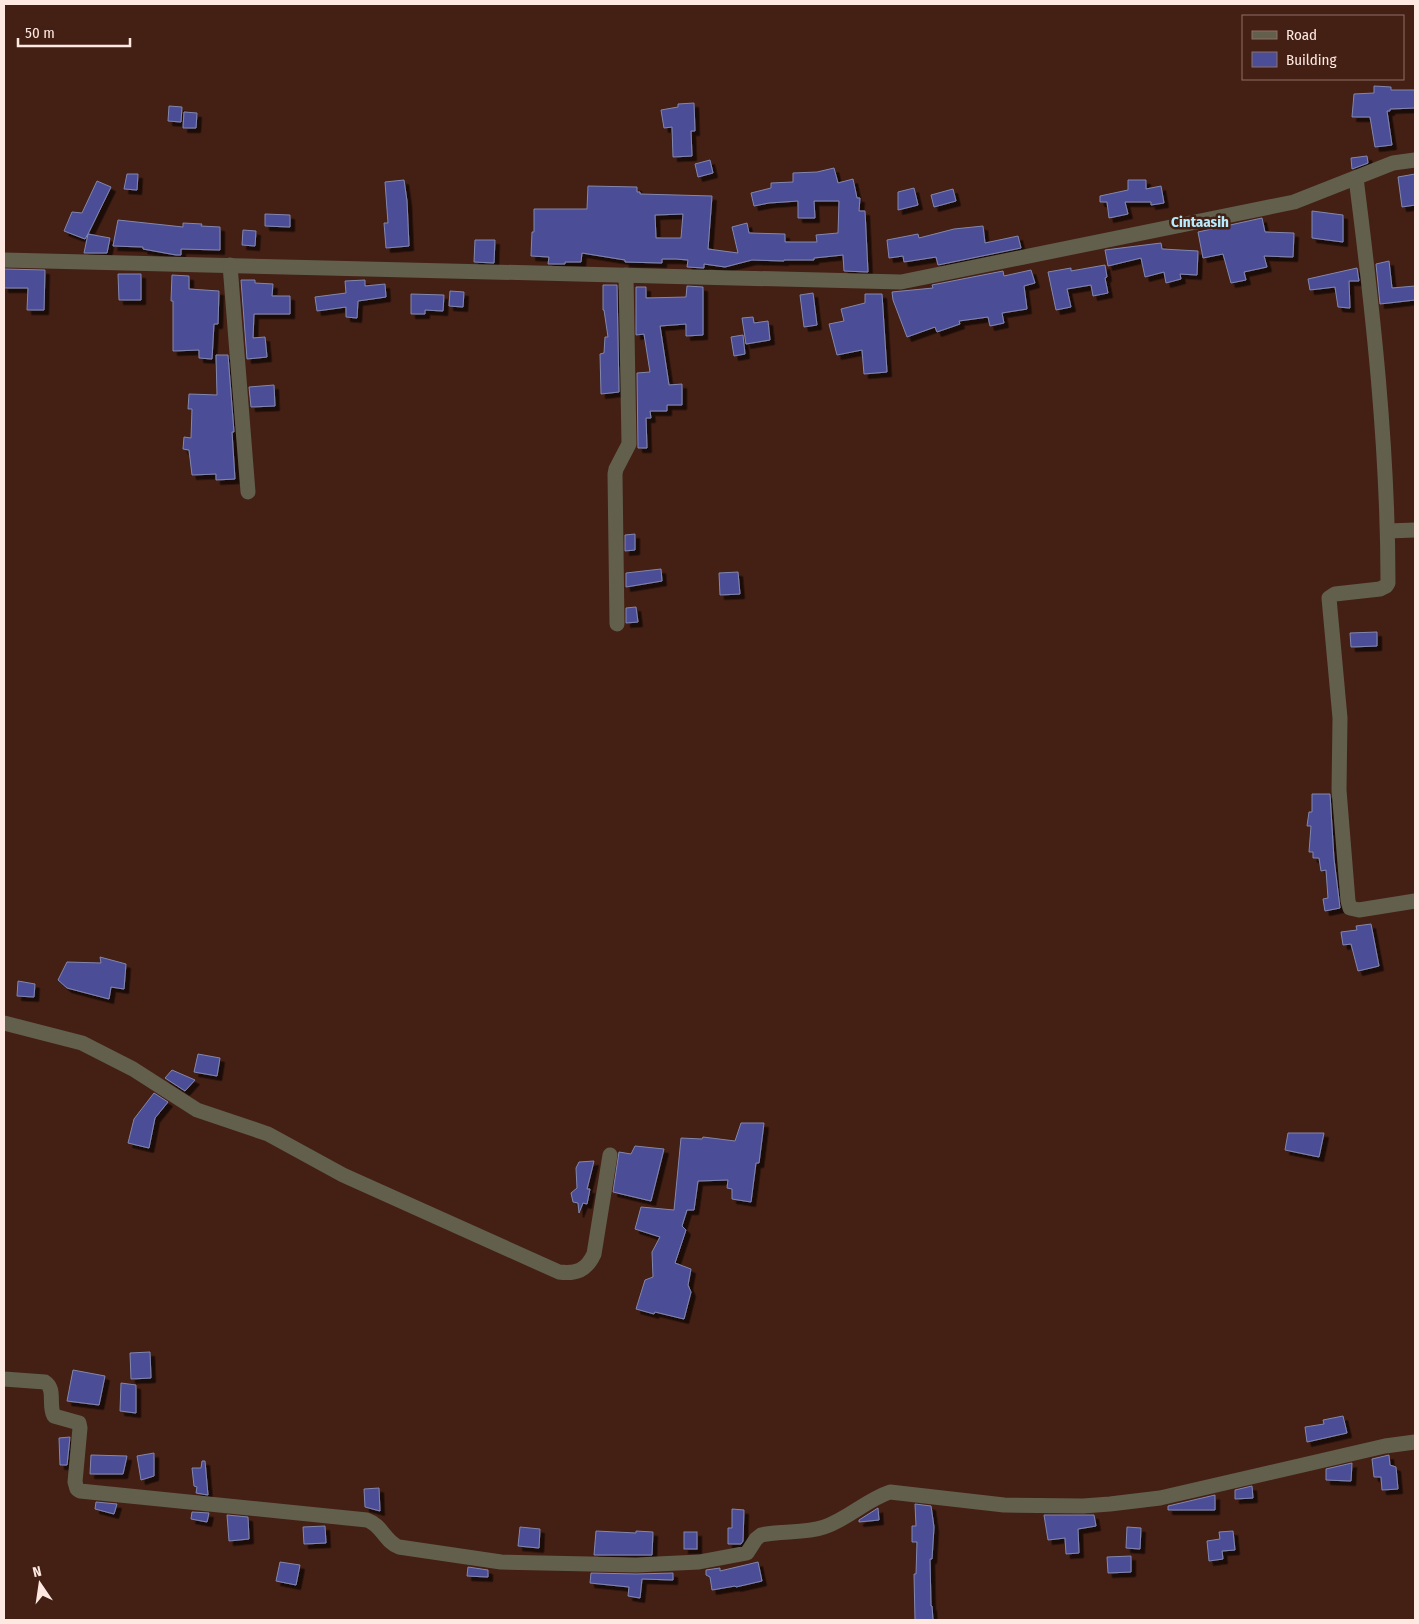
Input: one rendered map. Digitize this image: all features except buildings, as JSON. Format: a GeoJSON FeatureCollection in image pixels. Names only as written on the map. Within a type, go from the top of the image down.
{"type":"FeatureCollection","features":[{"type":"Feature","properties":{"kind":"street"},"geometry":{"type":"LineString","coordinates":[[4,260],[901,282],[1294,202],[1393,163],[1415,160]]}},
{"type":"Feature","properties":{"kind":"street"},"geometry":{"type":"LineString","coordinates":[[1356,178],[1371,296],[1387,499],[1388,583],[1380,589],[1335,594],[1329,598],[1340,718],[1339,790],[1348,901],[1350,908],[1358,910],[1415,901]]}},
{"type":"Feature","properties":{"kind":"street"},"geometry":{"type":"LineString","coordinates":[[230,265],[248,492]]}},
{"type":"Feature","properties":{"kind":"street"},"geometry":{"type":"LineString","coordinates":[[617,624],[615,474],[629,444],[626,275]]}},
{"type":"Feature","properties":{"kind":"street"},"geometry":{"type":"LineString","coordinates":[[1388,532],[1415,530]]}},
{"type":"Feature","properties":{"kind":"street"},"geometry":{"type":"LineString","coordinates":[[4,1023],[82,1043],[133,1069],[198,1110],[268,1134],[343,1175],[559,1272],[577,1272],[584,1269],[590,1263],[594,1254],[610,1155]]}},
{"type":"Feature","properties":{"kind":"street"},"geometry":{"type":"LineString","coordinates":[[4,1379],[45,1382],[51,1389],[54,1416],[79,1423],[75,1482],[77,1489],[80,1491],[367,1520],[378,1526],[390,1542],[399,1547],[519,1563],[636,1565],[699,1562],[747,1553],[756,1538],[762,1535],[808,1531],[825,1526],[890,1492],[1004,1505],[1083,1506],[1110,1504],[1160,1498],[1385,1446],[1415,1442]]}},
{"type":"Feature","properties":{"kind":"district","name":"Cintaasih"},"geometry":{"type":"Point","coordinates":[1200,222]}}]}
